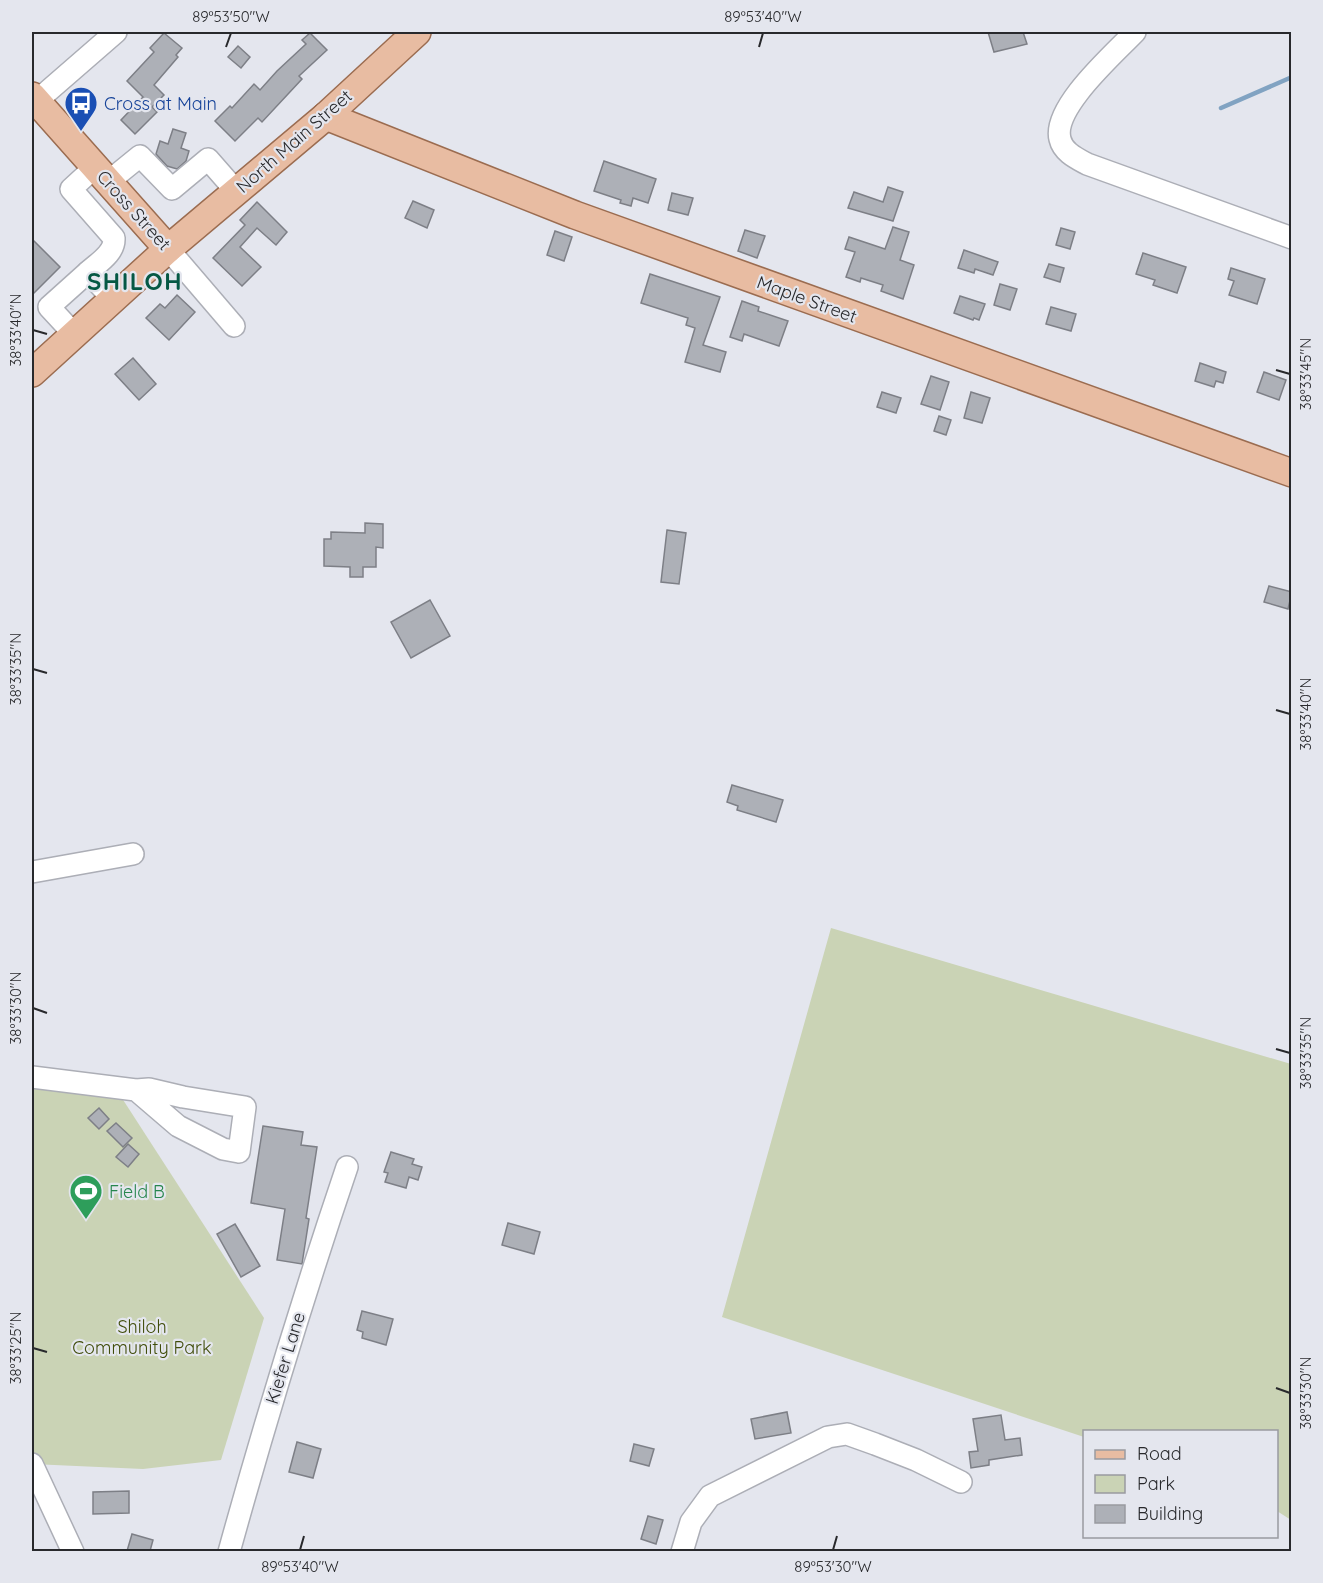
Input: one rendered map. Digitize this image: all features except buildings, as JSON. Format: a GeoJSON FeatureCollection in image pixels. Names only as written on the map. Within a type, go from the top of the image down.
{"type":"FeatureCollection","features":[{"type":"Feature","properties":{"kind":"main road","name":"North Main Street"},"geometry":{"type":"LineString","coordinates":[[32,374],[168,249],[326,116],[417,32]]}},
{"type":"Feature","properties":{"kind":"main road","name":"Cross Street"},"geometry":{"type":"LineString","coordinates":[[33,100],[168,249]]}},
{"type":"Feature","properties":{"kind":"main road","name":"Maple Street"},"geometry":{"type":"LineString","coordinates":[[326,116],[587,219],[1292,472]]}},
{"type":"Feature","properties":{"kind":"street"},"geometry":{"type":"LineString","coordinates":[[33,100],[116,32]]}},
{"type":"Feature","properties":{"kind":"street"},"geometry":{"type":"LineString","coordinates":[[1135,32],[1071,101],[1060,127],[1060,140],[1066,150],[1087,164],[1292,238]]}},
{"type":"Feature","properties":{"kind":"street"},"geometry":{"type":"LineString","coordinates":[[74,334],[49,307],[110,252],[115,243],[114,238],[71,189],[140,156],[172,189],[208,159],[236,191]]}},
{"type":"Feature","properties":{"kind":"street"},"geometry":{"type":"LineString","coordinates":[[104,226],[129,204]]}},
{"type":"Feature","properties":{"kind":"street","name":"Cross Street"},"geometry":{"type":"LineString","coordinates":[[168,249],[234,326]]}},
{"type":"Feature","properties":{"kind":"street"},"geometry":{"type":"LineString","coordinates":[[88,272],[113,299]]}},
{"type":"Feature","properties":{"kind":"street"},"geometry":{"type":"LineString","coordinates":[[32,872],[133,854]]}},
{"type":"Feature","properties":{"kind":"street"},"geometry":{"type":"LineString","coordinates":[[32,1077],[136,1090],[149,1089],[245,1107],[239,1152],[223,1149],[178,1126],[136,1090]]}},
{"type":"Feature","properties":{"kind":"street","name":"Kiefer Lane"},"geometry":{"type":"LineString","coordinates":[[229,1551],[269,1410],[347,1167]]}},
{"type":"Feature","properties":{"kind":"street"},"geometry":{"type":"LineString","coordinates":[[682,1551],[691,1522],[710,1496],[828,1437],[847,1434],[916,1460],[961,1482]]}},
{"type":"Feature","properties":{"kind":"street"},"geometry":{"type":"LineString","coordinates":[[32,1464],[73,1551]]}},
{"type":"Feature","properties":{"kind":"green space"},"geometry":{"type":"Polygon","coordinates":[[[831,928],[1291,1064],[1291,1520],[1278,1512],[1278,1430],[1083,1430],[1083,1437],[722,1317],[831,928]]]}},
{"type":"Feature","properties":{"kind":"green space","name":"Shiloh Community Park"},"geometry":{"type":"Polygon","coordinates":[[[32,1080],[118,1092],[264,1318],[221,1460],[143,1469],[32,1464],[32,1080]]]}},
{"type":"Feature","properties":{"kind":"waterway"},"geometry":{"type":"LineString","coordinates":[[1221,108],[1292,77]]}},
{"type":"Feature","properties":{"kind":"place","name":"Cross at Main"},"geometry":{"type":"Point","coordinates":[81,132]}},
{"type":"Feature","properties":{"kind":"place","name":"Field B"},"geometry":{"type":"Point","coordinates":[86,1220]}},
{"type":"Feature","properties":{"kind":"district","name":"SHILOH"},"geometry":{"type":"Point","coordinates":[135,281]}}]}
